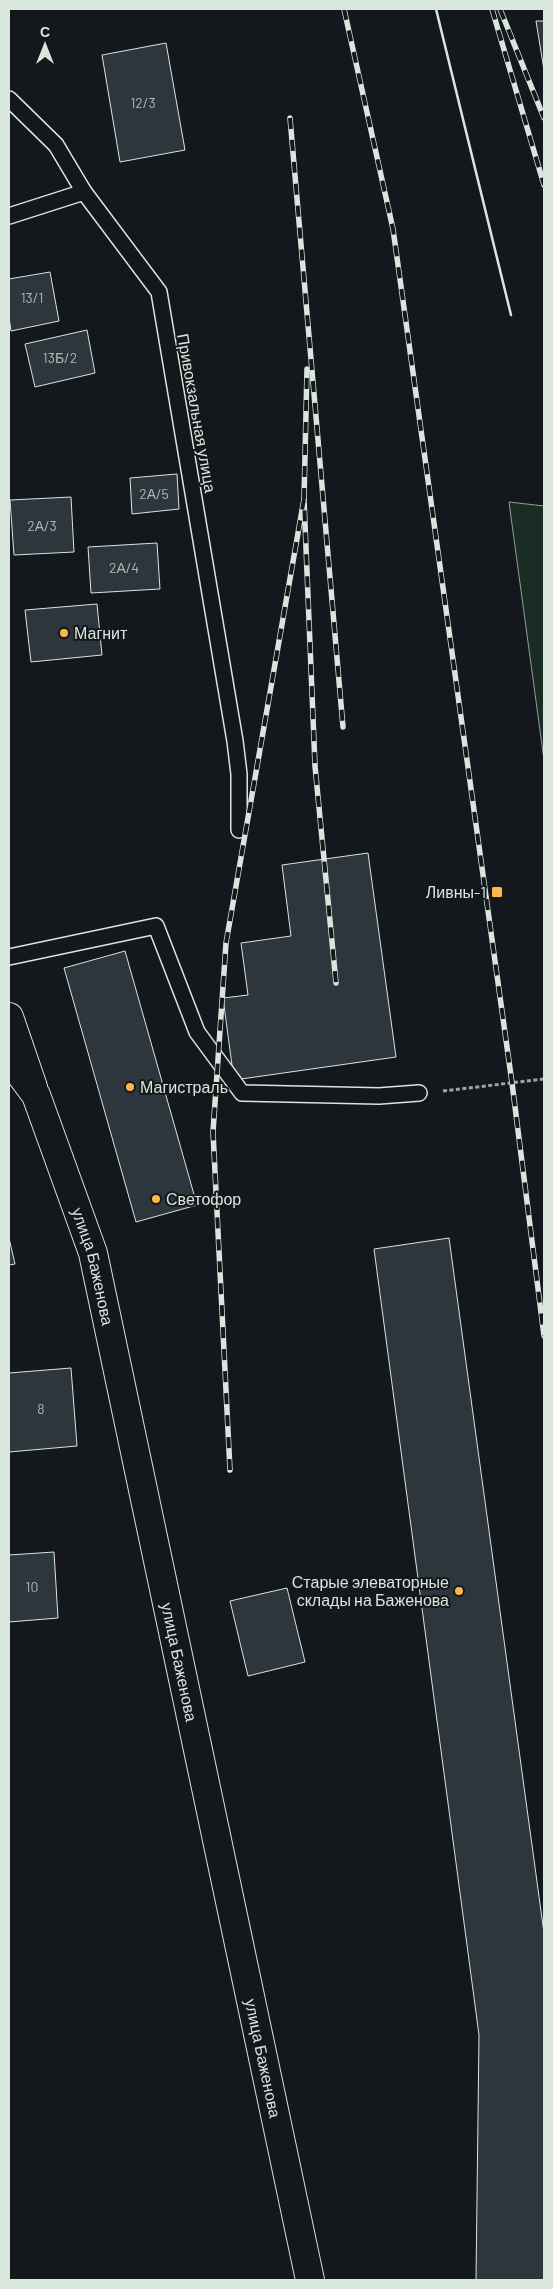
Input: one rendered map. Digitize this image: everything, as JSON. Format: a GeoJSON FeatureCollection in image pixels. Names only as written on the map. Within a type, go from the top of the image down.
{"type":"FeatureCollection","features":[{"type":"Feature","properties":{"kind":"main road"},"geometry":{"type":"LineString","coordinates":[[9,1017],[36,1095]]}},
{"type":"Feature","properties":{"kind":"main road","name":"улица Баженова"},"geometry":{"type":"LineString","coordinates":[[9,1059],[36,1095],[93,1253],[310,2280]]}},
{"type":"Feature","properties":{"kind":"lane","name":"Привокзальная улица"},"geometry":{"type":"LineString","coordinates":[[9,99],[56,145],[84,192],[158,292],[235,741],[239,774],[239,830]]}},
{"type":"Feature","properties":{"kind":"lane"},"geometry":{"type":"LineString","coordinates":[[9,216],[84,192]]}},
{"type":"Feature","properties":{"kind":"lane"},"geometry":{"type":"LineString","coordinates":[[9,957],[156,926],[198,1032],[242,1093],[379,1096],[419,1094]]}},
{"type":"Feature","properties":{"kind":"path"},"geometry":{"type":"LineString","coordinates":[[419,1094],[544,1079]]}},
{"type":"Feature","properties":{"kind":"green space"},"geometry":{"type":"Polygon","coordinates":[[[509,502],[544,506],[544,760],[509,502]]]}},
{"type":"Feature","properties":{"kind":"building"},"geometry":{"type":"Polygon","coordinates":[[[536,21],[544,21],[544,70],[536,21]]]}},
{"type":"Feature","properties":{"kind":"building"},"geometry":{"type":"Polygon","coordinates":[[[166,43],[185,150],[120,162],[102,55],[166,43]]]}},
{"type":"Feature","properties":{"kind":"building"},"geometry":{"type":"Polygon","coordinates":[[[50,272],[59,321],[11,331],[9,279],[50,272]]]}},
{"type":"Feature","properties":{"kind":"building"},"geometry":{"type":"Polygon","coordinates":[[[87,330],[95,373],[35,387],[25,344],[87,330]]]}},
{"type":"Feature","properties":{"kind":"building"},"geometry":{"type":"Polygon","coordinates":[[[177,474],[179,509],[132,514],[130,478],[177,474]]]}},
{"type":"Feature","properties":{"kind":"building"},"geometry":{"type":"Polygon","coordinates":[[[71,497],[74,552],[14,555],[10,500],[71,497]]]}},
{"type":"Feature","properties":{"kind":"building"},"geometry":{"type":"Polygon","coordinates":[[[157,543],[160,589],[91,593],[88,547],[157,543]]]}},
{"type":"Feature","properties":{"kind":"building","name":"Магнит"},"geometry":{"type":"Polygon","coordinates":[[[97,604],[102,655],[31,662],[25,610],[97,604]]]}},
{"type":"Feature","properties":{"kind":"building"},"geometry":{"type":"Polygon","coordinates":[[[368,853],[396,1057],[234,1080],[223,998],[248,995],[241,943],[291,936],[282,865],[368,853]]]}},
{"type":"Feature","properties":{"kind":"building","name":"Магистраль"},"geometry":{"type":"Polygon","coordinates":[[[125,951],[197,1205],[136,1222],[64,968],[125,951]]]}},
{"type":"Feature","properties":{"kind":"building"},"geometry":{"type":"Polygon","coordinates":[[[9,1238],[15,1264],[9,1265],[9,1238]]]}},
{"type":"Feature","properties":{"kind":"building","name":"Старые элеваторные склады на Баженова"},"geometry":{"type":"Polygon","coordinates":[[[449,1238],[544,1933],[544,2280],[476,2280],[479,2035],[374,1249],[449,1238]]]}},
{"type":"Feature","properties":{"kind":"building"},"geometry":{"type":"Polygon","coordinates":[[[71,1368],[77,1446],[9,1452],[9,1373],[71,1368]]]}},
{"type":"Feature","properties":{"kind":"building"},"geometry":{"type":"Polygon","coordinates":[[[54,1552],[58,1618],[9,1622],[9,1555],[54,1552]]]}},
{"type":"Feature","properties":{"kind":"building"},"geometry":{"type":"Polygon","coordinates":[[[287,1588],[305,1662],[248,1676],[230,1601],[287,1588]]]}},
{"type":"Feature","properties":{"kind":"railway"},"geometry":{"type":"LineString","coordinates":[[344,9],[393,229],[512,1083],[544,1336]]}},
{"type":"Feature","properties":{"kind":"railway"},"geometry":{"type":"LineString","coordinates":[[492,9],[544,185]]}},
{"type":"Feature","properties":{"kind":"railway"},"geometry":{"type":"LineString","coordinates":[[500,9],[544,118]]}},
{"type":"Feature","properties":{"kind":"railway"},"geometry":{"type":"LineString","coordinates":[[290,118],[343,727]]}},
{"type":"Feature","properties":{"kind":"railway"},"geometry":{"type":"LineString","coordinates":[[304,499],[307,369]]}},
{"type":"Feature","properties":{"kind":"railway"},"geometry":{"type":"LineString","coordinates":[[230,1470],[213,1132],[226,943],[304,499],[315,766],[336,983]]}},
{"type":"Feature","properties":{"kind":"wall"},"geometry":{"type":"LineString","coordinates":[[436,9],[511,315]]}},
{"type":"Feature","properties":{"kind":"place","name":"Магнит"},"geometry":{"type":"Point","coordinates":[64,633]}},
{"type":"Feature","properties":{"kind":"place","name":"Ливны-1"},"geometry":{"type":"Point","coordinates":[497,892]}},
{"type":"Feature","properties":{"kind":"place","name":"Магистраль"},"geometry":{"type":"Point","coordinates":[130,1087]}},
{"type":"Feature","properties":{"kind":"place","name":"Светофор"},"geometry":{"type":"Point","coordinates":[156,1199]}},
{"type":"Feature","properties":{"kind":"place","name":"Старые элеваторные склады на Баженова"},"geometry":{"type":"Point","coordinates":[459,1591]}}]}
